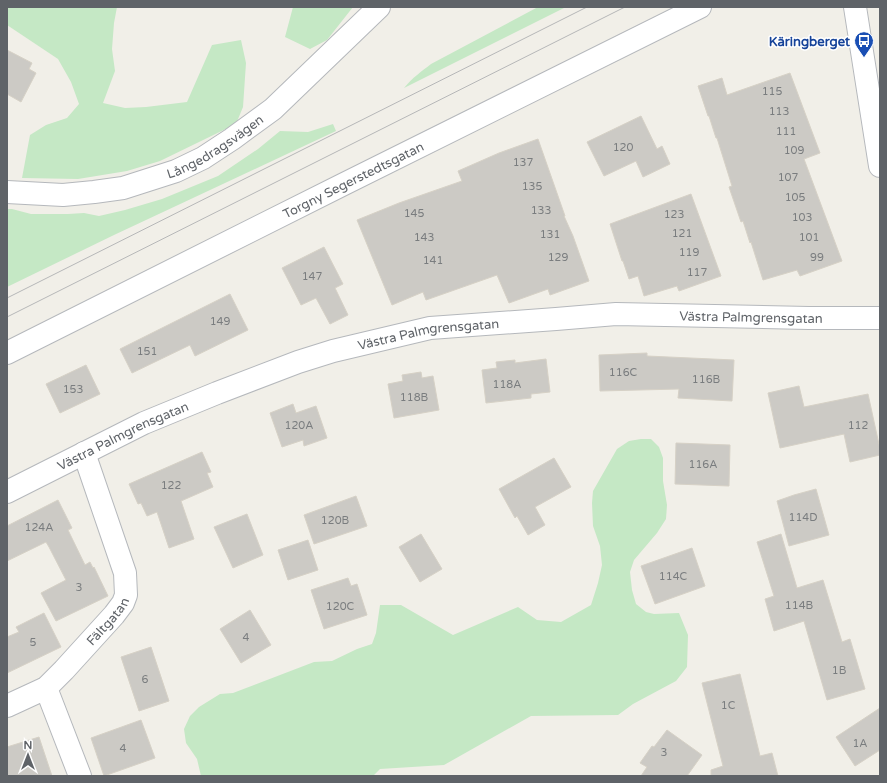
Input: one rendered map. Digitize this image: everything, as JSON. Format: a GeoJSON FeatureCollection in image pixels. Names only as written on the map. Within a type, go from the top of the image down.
{"type":"FeatureCollection","features":[{"type":"Feature","properties":{"kind":"street","name":"Långedragsvägen"},"geometry":{"type":"LineString","coordinates":[[7,192],[63,195],[123,188],[176,171],[203,158],[273,109],[379,7]]}},
{"type":"Feature","properties":{"kind":"street","name":"Torgny Segerstedtsgatan"},"geometry":{"type":"LineString","coordinates":[[7,354],[700,7]]}},
{"type":"Feature","properties":{"kind":"street"},"geometry":{"type":"LineString","coordinates":[[855,7],[880,166]]}},
{"type":"Feature","properties":{"kind":"street","name":"Västra Palmgrensgatan"},"geometry":{"type":"LineString","coordinates":[[7,492],[144,423],[217,393],[298,362],[430,328],[616,314],[880,318]]}},
{"type":"Feature","properties":{"kind":"street","name":"Fältgatan"},"geometry":{"type":"LineString","coordinates":[[7,706],[46,688],[114,615],[123,603],[126,594],[125,573],[84,453]]}},
{"type":"Feature","properties":{"kind":"street"},"geometry":{"type":"LineString","coordinates":[[46,688],[80,776]]}},
{"type":"Feature","properties":{"kind":"green space"},"geometry":{"type":"Polygon","coordinates":[[[7,7],[117,7],[112,49],[115,71],[103,103],[125,108],[187,102],[212,45],[241,40],[246,63],[243,107],[236,124],[160,161],[127,171],[78,179],[22,178],[30,135],[46,125],[67,118],[79,104],[71,82],[58,59],[7,25],[7,7]]]}},
{"type":"Feature","properties":{"kind":"green space"},"geometry":{"type":"Polygon","coordinates":[[[293,7],[353,7],[327,40],[310,49],[285,37],[293,7]]]}},
{"type":"Feature","properties":{"kind":"green space"},"geometry":{"type":"Polygon","coordinates":[[[538,7],[566,7],[404,88],[431,64],[538,7]]]}},
{"type":"Feature","properties":{"kind":"green space"},"geometry":{"type":"Polygon","coordinates":[[[333,124],[336,131],[7,287],[7,209],[31,214],[84,213],[99,216],[125,210],[162,199],[218,176],[258,149],[280,131],[308,132],[333,124]]]}},
{"type":"Feature","properties":{"kind":"green space"},"geometry":{"type":"Polygon","coordinates":[[[651,439],[659,447],[663,458],[663,481],[667,505],[666,519],[657,533],[634,560],[630,572],[632,590],[636,604],[646,612],[654,614],[679,613],[688,635],[687,667],[676,681],[633,704],[618,715],[531,716],[444,765],[380,769],[373,776],[201,776],[197,759],[186,743],[184,729],[190,716],[199,707],[220,694],[233,693],[314,662],[332,661],[357,649],[372,644],[376,633],[380,605],[401,605],[453,635],[518,607],[537,620],[561,622],[591,605],[602,565],[600,546],[593,526],[593,491],[617,449],[629,441],[651,439]]]}},
{"type":"Feature","properties":{"kind":"building"},"geometry":{"type":"Polygon","coordinates":[[[7,50],[32,63],[29,69],[36,73],[21,102],[7,94],[7,50]]]}},
{"type":"Feature","properties":{"kind":"building"},"geometry":{"type":"Polygon","coordinates":[[[790,73],[820,153],[804,159],[842,261],[800,276],[797,270],[763,280],[751,242],[750,243],[743,221],[741,222],[729,187],[732,186],[717,138],[698,86],[722,78],[727,95],[790,73]]]}},
{"type":"Feature","properties":{"kind":"building"},"geometry":{"type":"Polygon","coordinates":[[[641,116],[657,149],[662,146],[670,164],[643,177],[636,161],[604,176],[587,142],[641,116]]]}},
{"type":"Feature","properties":{"kind":"building"},"geometry":{"type":"Polygon","coordinates":[[[538,139],[564,216],[573,236],[589,281],[550,295],[548,289],[509,303],[497,275],[426,300],[423,292],[392,305],[357,220],[399,203],[462,181],[458,171],[499,153],[538,139]]]}},
{"type":"Feature","properties":{"kind":"building"},"geometry":{"type":"Polygon","coordinates":[[[691,194],[721,276],[679,291],[677,286],[644,296],[638,276],[629,279],[610,224],[691,194]]]}},
{"type":"Feature","properties":{"kind":"building"},"geometry":{"type":"Polygon","coordinates":[[[324,247],[343,284],[335,288],[348,315],[330,324],[316,298],[301,305],[282,268],[324,247]]]}},
{"type":"Feature","properties":{"kind":"building"},"geometry":{"type":"Polygon","coordinates":[[[230,294],[248,330],[195,356],[190,345],[132,373],[120,349],[230,294]]]}},
{"type":"Feature","properties":{"kind":"building"},"geometry":{"type":"Polygon","coordinates":[[[647,353],[647,356],[734,360],[732,401],[678,398],[679,389],[600,391],[599,355],[647,353]]]}},
{"type":"Feature","properties":{"kind":"building"},"geometry":{"type":"Polygon","coordinates":[[[546,359],[550,392],[531,394],[531,398],[486,403],[482,370],[497,368],[496,362],[515,360],[515,363],[546,359]]]}},
{"type":"Feature","properties":{"kind":"building"},"geometry":{"type":"Polygon","coordinates":[[[86,365],[100,394],[60,413],[46,384],[86,365]]]}},
{"type":"Feature","properties":{"kind":"building"},"geometry":{"type":"Polygon","coordinates":[[[421,372],[422,378],[433,376],[439,410],[394,418],[388,384],[403,381],[402,375],[421,372]]]}},
{"type":"Feature","properties":{"kind":"building"},"geometry":{"type":"Polygon","coordinates":[[[799,386],[804,407],[868,394],[880,455],[850,462],[844,434],[780,448],[768,393],[799,386]]]}},
{"type":"Feature","properties":{"kind":"building"},"geometry":{"type":"Polygon","coordinates":[[[293,404],[296,413],[316,406],[327,438],[304,446],[303,440],[282,447],[270,413],[293,404]]]}},
{"type":"Feature","properties":{"kind":"building"},"geometry":{"type":"Polygon","coordinates":[[[676,443],[730,445],[729,486],[675,484],[676,443]]]}},
{"type":"Feature","properties":{"kind":"building"},"geometry":{"type":"Polygon","coordinates":[[[202,452],[211,472],[207,473],[213,487],[181,501],[194,539],[169,548],[157,512],[147,516],[141,503],[138,504],[129,484],[202,452]]]}},
{"type":"Feature","properties":{"kind":"building"},"geometry":{"type":"Polygon","coordinates":[[[554,458],[571,487],[535,507],[545,525],[528,535],[517,516],[515,518],[499,489],[554,458]]]}},
{"type":"Feature","properties":{"kind":"building"},"geometry":{"type":"Polygon","coordinates":[[[816,489],[829,535],[789,546],[777,501],[816,489]]]}},
{"type":"Feature","properties":{"kind":"building"},"geometry":{"type":"Polygon","coordinates":[[[356,496],[367,526],[314,544],[304,515],[356,496]]]}},
{"type":"Feature","properties":{"kind":"building"},"geometry":{"type":"Polygon","coordinates":[[[58,500],[72,528],[68,530],[85,565],[90,562],[93,568],[94,567],[108,596],[56,621],[41,593],[66,580],[49,547],[46,542],[7,561],[7,526],[58,500]]]}},
{"type":"Feature","properties":{"kind":"building"},"geometry":{"type":"Polygon","coordinates":[[[247,514],[263,555],[233,568],[214,527],[247,514]]]}},
{"type":"Feature","properties":{"kind":"building"},"geometry":{"type":"Polygon","coordinates":[[[421,534],[442,569],[420,582],[399,547],[421,534]]]}},
{"type":"Feature","properties":{"kind":"building"},"geometry":{"type":"Polygon","coordinates":[[[781,534],[797,588],[823,580],[842,642],[850,639],[865,689],[827,700],[804,621],[774,631],[765,599],[774,596],[757,542],[781,534]]]}},
{"type":"Feature","properties":{"kind":"building"},"geometry":{"type":"Polygon","coordinates":[[[308,540],[318,570],[288,580],[278,550],[308,540]]]}},
{"type":"Feature","properties":{"kind":"building"},"geometry":{"type":"Polygon","coordinates":[[[692,548],[705,586],[655,604],[641,566],[692,548]]]}},
{"type":"Feature","properties":{"kind":"building"},"geometry":{"type":"Polygon","coordinates":[[[348,578],[351,586],[357,584],[367,615],[324,629],[311,590],[348,578]]]}},
{"type":"Feature","properties":{"kind":"building"},"geometry":{"type":"Polygon","coordinates":[[[250,610],[271,645],[241,663],[220,629],[250,610]]]}},
{"type":"Feature","properties":{"kind":"building"},"geometry":{"type":"Polygon","coordinates":[[[44,613],[61,647],[7,673],[7,637],[19,632],[16,627],[44,613]]]}},
{"type":"Feature","properties":{"kind":"building"},"geometry":{"type":"Polygon","coordinates":[[[151,647],[169,701],[139,711],[121,657],[151,647]]]}},
{"type":"Feature","properties":{"kind":"building"},"geometry":{"type":"Polygon","coordinates":[[[740,674],[760,756],[772,753],[778,776],[711,776],[711,770],[723,766],[702,683],[740,674]]]}},
{"type":"Feature","properties":{"kind":"building"},"geometry":{"type":"Polygon","coordinates":[[[880,708],[880,750],[855,766],[836,737],[880,708]]]}},
{"type":"Feature","properties":{"kind":"building"},"geometry":{"type":"Polygon","coordinates":[[[141,720],[155,758],[104,776],[91,738],[141,720]]]}},
{"type":"Feature","properties":{"kind":"building"},"geometry":{"type":"Polygon","coordinates":[[[667,730],[702,755],[687,776],[641,776],[647,767],[640,763],[652,746],[654,747],[667,730]]]}},
{"type":"Feature","properties":{"kind":"building"},"geometry":{"type":"Polygon","coordinates":[[[39,737],[52,776],[7,776],[7,747],[39,737]]]}},
{"type":"Feature","properties":{"kind":"tram line"},"geometry":{"type":"LineString","coordinates":[[7,298],[587,7]]}},
{"type":"Feature","properties":{"kind":"tram line"},"geometry":{"type":"LineString","coordinates":[[7,317],[625,7]]}},
{"type":"Feature","properties":{"kind":"place","name":"Käringberget"},"geometry":{"type":"Point","coordinates":[864,58]}}]}
